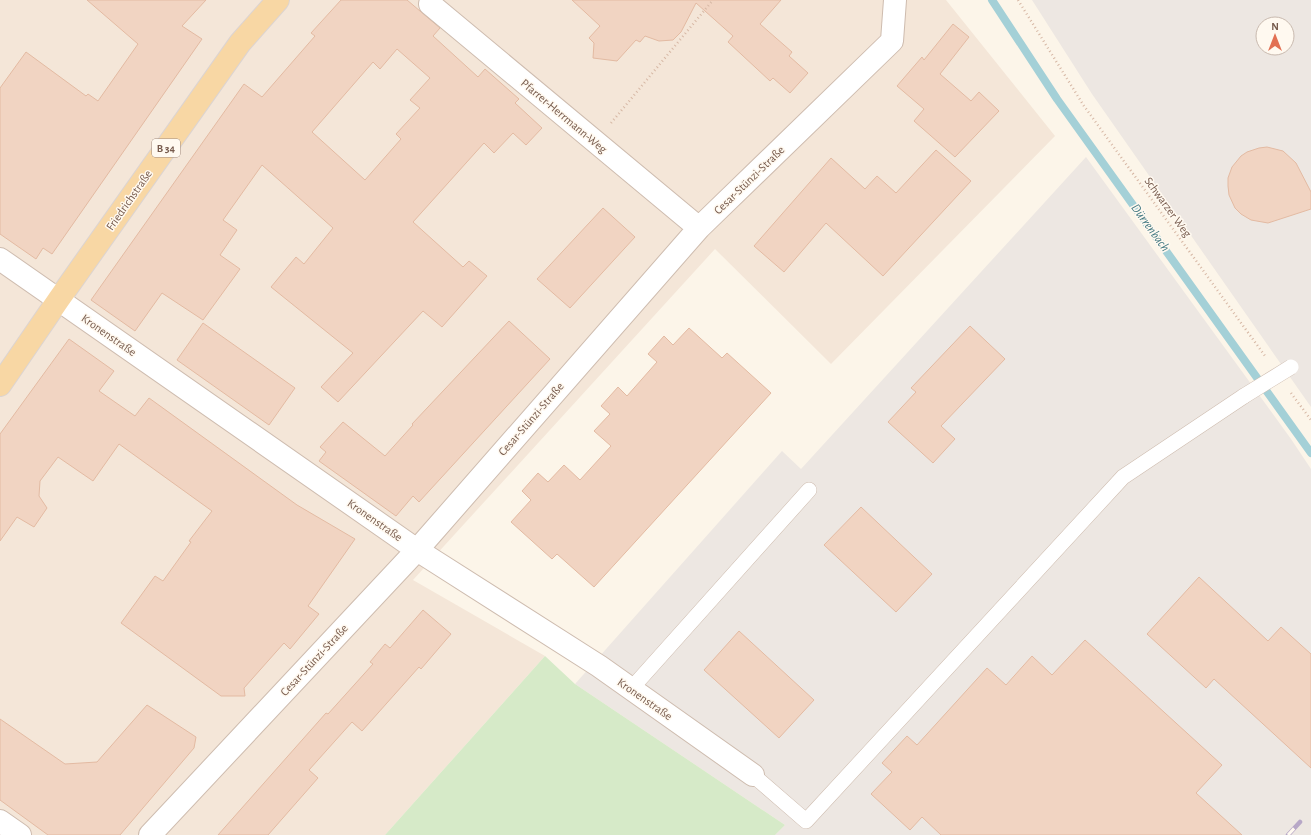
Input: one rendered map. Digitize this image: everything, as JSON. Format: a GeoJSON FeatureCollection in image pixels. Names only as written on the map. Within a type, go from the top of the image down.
{"type":"FeatureCollection","features":[{"type":"Feature","properties":{"kind":"main road","name":"Friedrichstraße"},"geometry":{"type":"LineString","coordinates":[[0,384],[58,299],[240,43],[278,0]]}},
{"type":"Feature","properties":{"kind":"street","name":"Cesar-Stünzi-Straße"},"geometry":{"type":"LineString","coordinates":[[150,835],[417,550],[699,228],[892,41],[895,0]]}},
{"type":"Feature","properties":{"kind":"street","name":"Pfarrer-Herrmann-Weg"},"geometry":{"type":"LineString","coordinates":[[430,4],[699,228]]}},
{"type":"Feature","properties":{"kind":"street","name":"Kronenstraße"},"geometry":{"type":"LineString","coordinates":[[0,259],[417,550],[599,666],[753,775]]}},
{"type":"Feature","properties":{"kind":"street"},"geometry":{"type":"LineString","coordinates":[[0,821],[20,835]]}},
{"type":"Feature","properties":{"kind":"lane"},"geometry":{"type":"LineString","coordinates":[[753,775],[806,821],[1123,477],[1291,366]]}},
{"type":"Feature","properties":{"kind":"lane"},"geometry":{"type":"LineString","coordinates":[[631,689],[809,490]]}},
{"type":"Feature","properties":{"kind":"path"},"geometry":{"type":"LineString","coordinates":[[595,142],[713,0]]}},
{"type":"Feature","properties":{"kind":"path","name":"Schwarzer Weg"},"geometry":{"type":"LineString","coordinates":[[1018,0],[1084,106],[1269,362]]}},
{"type":"Feature","properties":{"kind":"path"},"geometry":{"type":"LineString","coordinates":[[1288,388],[1311,420]]}},
{"type":"Feature","properties":{"kind":"shaded area"},"geometry":{"type":"Polygon","coordinates":[[[0,0],[946,0],[1055,136],[831,364],[715,249],[413,580],[545,656],[385,835],[0,835],[0,0]]]}},
{"type":"Feature","properties":{"kind":"shaded area"},"geometry":{"type":"Polygon","coordinates":[[[1032,0],[1311,0],[1311,407],[1092,94],[1032,0]]]}},
{"type":"Feature","properties":{"kind":"shaded area"},"geometry":{"type":"Polygon","coordinates":[[[1086,157],[1291,439],[1311,469],[1311,835],[775,835],[785,825],[575,684],[782,451],[801,469],[1086,157]]]}},
{"type":"Feature","properties":{"kind":"green space"},"geometry":{"type":"Polygon","coordinates":[[[545,656],[575,684],[785,825],[775,835],[385,835],[545,656]]]}},
{"type":"Feature","properties":{"kind":"building"},"geometry":{"type":"Polygon","coordinates":[[[87,0],[206,0],[182,26],[202,39],[52,254],[43,248],[36,259],[0,234],[0,88],[26,52],[86,96],[88,94],[98,101],[138,44],[87,0]]]}},
{"type":"Feature","properties":{"kind":"building"},"geometry":{"type":"Polygon","coordinates":[[[341,0],[407,0],[440,28],[433,36],[478,77],[485,69],[519,99],[515,103],[542,128],[526,145],[513,133],[494,153],[484,143],[413,222],[463,267],[469,261],[487,276],[442,327],[423,311],[338,402],[321,387],[353,353],[271,287],[296,257],[304,264],[333,228],[262,165],[223,220],[237,230],[220,255],[240,269],[203,320],[162,293],[135,331],[91,300],[244,84],[262,97],[315,36],[311,33],[341,0]],[[397,49],[380,69],[373,62],[312,132],[365,180],[401,139],[396,134],[420,108],[410,100],[430,78],[397,49]]]}},
{"type":"Feature","properties":{"kind":"building"},"geometry":{"type":"Polygon","coordinates":[[[572,0],[781,0],[760,24],[792,52],[789,56],[808,73],[790,93],[773,78],[770,81],[728,42],[733,36],[696,3],[681,32],[673,40],[659,41],[645,36],[640,42],[636,40],[617,61],[593,58],[594,43],[589,38],[600,26],[572,0]]]}},
{"type":"Feature","properties":{"kind":"building"},"geometry":{"type":"Polygon","coordinates":[[[953,24],[969,37],[940,74],[971,101],[979,92],[999,111],[955,157],[914,121],[924,109],[897,86],[922,57],[924,60],[953,24]]]}},
{"type":"Feature","properties":{"kind":"building"},"geometry":{"type":"Polygon","coordinates":[[[1267,147],[1283,151],[1296,163],[1311,192],[1311,209],[1268,223],[1251,220],[1235,208],[1229,195],[1228,186],[1228,178],[1232,167],[1241,156],[1247,152],[1267,147]]]}},
{"type":"Feature","properties":{"kind":"building"},"geometry":{"type":"Polygon","coordinates":[[[936,150],[971,181],[883,276],[826,223],[784,272],[754,246],[831,158],[865,189],[877,176],[896,193],[936,150]]]}},
{"type":"Feature","properties":{"kind":"building"},"geometry":{"type":"Polygon","coordinates":[[[603,208],[635,237],[570,308],[537,279],[603,208]]]}},
{"type":"Feature","properties":{"kind":"building"},"geometry":{"type":"Polygon","coordinates":[[[509,321],[550,359],[419,502],[413,496],[396,516],[319,461],[326,452],[320,447],[343,422],[385,456],[413,425],[412,424],[509,321]]]}},
{"type":"Feature","properties":{"kind":"building"},"geometry":{"type":"Polygon","coordinates":[[[203,323],[295,388],[269,425],[177,360],[203,323]]]}},
{"type":"Feature","properties":{"kind":"building"},"geometry":{"type":"Polygon","coordinates":[[[970,326],[1005,359],[941,426],[955,439],[933,463],[888,422],[916,392],[911,388],[970,326]]]}},
{"type":"Feature","properties":{"kind":"building"},"geometry":{"type":"Polygon","coordinates":[[[689,328],[722,358],[727,353],[771,393],[594,587],[557,554],[552,559],[511,522],[531,500],[522,491],[538,473],[548,482],[564,465],[580,480],[611,446],[594,431],[610,414],[601,406],[618,387],[627,396],[657,362],[648,354],[664,336],[673,345],[689,328]]]}},
{"type":"Feature","properties":{"kind":"building"},"geometry":{"type":"Polygon","coordinates":[[[69,339],[114,371],[99,391],[135,416],[149,398],[297,505],[355,539],[308,606],[319,614],[290,649],[284,643],[244,688],[245,696],[221,696],[121,623],[155,576],[163,581],[191,542],[189,541],[212,511],[119,444],[93,481],[58,457],[40,481],[39,496],[47,508],[34,527],[17,517],[0,541],[0,434],[69,339]]]}},
{"type":"Feature","properties":{"kind":"building"},"geometry":{"type":"Polygon","coordinates":[[[861,507],[932,574],[896,612],[824,545],[861,507]]]}},
{"type":"Feature","properties":{"kind":"building"},"geometry":{"type":"Polygon","coordinates":[[[1199,577],[1268,641],[1281,627],[1311,654],[1311,768],[1214,679],[1206,688],[1147,634],[1199,577]]]}},
{"type":"Feature","properties":{"kind":"building"},"geometry":{"type":"Polygon","coordinates":[[[423,610],[451,634],[421,669],[419,667],[362,731],[352,722],[309,770],[318,778],[268,835],[218,835],[326,713],[328,714],[373,664],[370,662],[385,644],[390,648],[423,610]]]}},
{"type":"Feature","properties":{"kind":"building"},"geometry":{"type":"Polygon","coordinates":[[[739,631],[814,700],[779,738],[704,670],[739,631]]]}},
{"type":"Feature","properties":{"kind":"building"},"geometry":{"type":"Polygon","coordinates":[[[1085,640],[1222,765],[1196,793],[1242,835],[941,835],[922,817],[910,830],[871,794],[892,772],[882,763],[907,736],[917,745],[987,668],[1006,685],[1032,656],[1052,675],[1085,640]]]}},
{"type":"Feature","properties":{"kind":"building"},"geometry":{"type":"Polygon","coordinates":[[[147,705],[196,737],[194,748],[120,835],[48,835],[0,800],[0,719],[65,764],[97,762],[147,705]]]}},
{"type":"Feature","properties":{"kind":"waterway","name":"Dürrenbach"},"geometry":{"type":"LineString","coordinates":[[992,0],[1057,99],[1311,453]]}},
{"type":"Feature","properties":{"kind":"railway"},"geometry":{"type":"LineString","coordinates":[[1288,835],[1300,822]]}}]}
